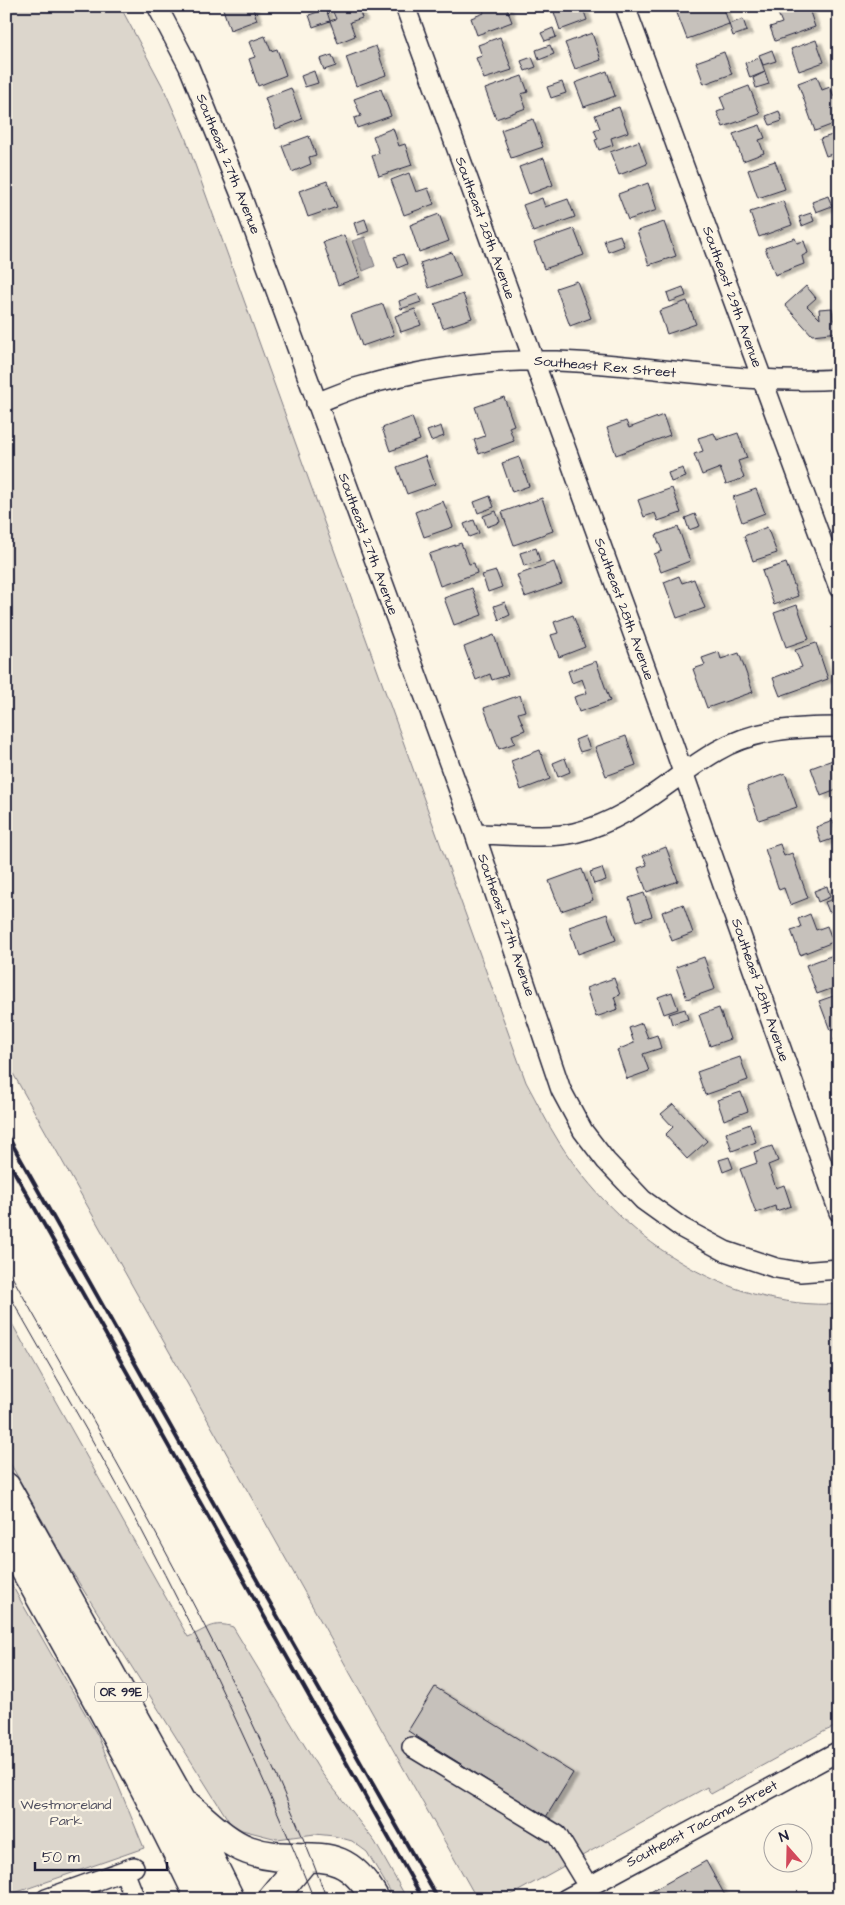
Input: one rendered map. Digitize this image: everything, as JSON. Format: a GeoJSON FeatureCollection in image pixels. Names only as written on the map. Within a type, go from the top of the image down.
{"type":"FeatureCollection","features":[{"type":"Feature","properties":{"kind":"highway","name":"OR 99E"},"geometry":{"type":"LineString","coordinates":[[6,1487],[182,1802],[230,1899]]}},
{"type":"Feature","properties":{"kind":"highway","name":"OR 99E"},"geometry":{"type":"LineString","coordinates":[[6,1536],[113,1726],[200,1899]]}},
{"type":"Feature","properties":{"kind":"highway"},"geometry":{"type":"LineString","coordinates":[[182,1802],[235,1844],[248,1850],[261,1854],[305,1859],[319,1857],[333,1859],[345,1864],[363,1880],[375,1899]]}},
{"type":"Feature","properties":{"kind":"highway"},"geometry":{"type":"LineString","coordinates":[[272,1899],[305,1859]]}},
{"type":"Feature","properties":{"kind":"street","name":"Southeast 27th Avenue"},"geometry":{"type":"LineString","coordinates":[[157,6],[189,67],[242,195],[316,403],[475,834],[561,1090],[583,1131],[606,1161],[643,1200],[682,1228],[725,1251],[776,1268],[800,1272],[839,1269]]}},
{"type":"Feature","properties":{"kind":"street","name":"Southeast 28th Avenue"},"geometry":{"type":"LineString","coordinates":[[405,6],[667,727],[682,775],[701,821],[839,1212]]}},
{"type":"Feature","properties":{"kind":"street","name":"Southeast 29th Avenue"},"geometry":{"type":"LineString","coordinates":[[625,6],[839,588]]}},
{"type":"Feature","properties":{"kind":"street","name":"Southeast Rex Street"},"geometry":{"type":"LineString","coordinates":[[316,403],[358,388],[420,373],[484,364],[534,360],[577,362],[700,375],[815,381],[839,379]]}},
{"type":"Feature","properties":{"kind":"street"},"geometry":{"type":"LineString","coordinates":[[475,834],[573,834],[608,822],[637,807],[718,750],[757,734],[802,727],[839,727]]}},
{"type":"Feature","properties":{"kind":"street"},"geometry":{"type":"LineString","coordinates":[[412,1747],[557,1835],[588,1886]]}},
{"type":"Feature","properties":{"kind":"street","name":"Southeast Tacoma Street"},"geometry":{"type":"LineString","coordinates":[[566,1899],[839,1751]]}},
{"type":"Feature","properties":{"kind":"street"},"geometry":{"type":"LineString","coordinates":[[46,1899],[129,1869],[135,1899]]}},
{"type":"Feature","properties":{"kind":"green space"},"geometry":{"type":"Polygon","coordinates":[[[6,6],[120,6],[163,87],[184,134],[526,1082],[559,1142],[583,1176],[611,1208],[643,1236],[678,1260],[715,1280],[755,1294],[796,1303],[839,1304],[839,1725],[711,1794],[707,1787],[504,1899],[477,1899],[6,1061],[6,6]]]}},
{"type":"Feature","properties":{"kind":"green space"},"geometry":{"type":"Polygon","coordinates":[[[6,1313],[188,1637],[215,1625],[233,1627],[320,1771],[375,1842],[407,1899],[395,1899],[367,1852],[352,1841],[334,1836],[315,1834],[277,1839],[242,1830],[230,1823],[67,1564],[6,1456],[6,1313]]]}},
{"type":"Feature","properties":{"kind":"green space","name":"Westmoreland Park"},"geometry":{"type":"Polygon","coordinates":[[[6,1575],[98,1736],[144,1848],[6,1896],[6,1575]]]}},
{"type":"Feature","properties":{"kind":"green space"},"geometry":{"type":"Polygon","coordinates":[[[327,1891],[337,1893],[346,1899],[302,1899],[317,1893],[327,1891]]]}},
{"type":"Feature","properties":{"kind":"shaded area"},"geometry":{"type":"Polygon","coordinates":[[[365,237],[375,266],[363,271],[352,241],[365,237]]]}},
{"type":"Feature","properties":{"kind":"building"},"geometry":{"type":"Polygon","coordinates":[[[222,6],[252,6],[257,20],[230,30],[222,6]]]}},
{"type":"Feature","properties":{"kind":"building"},"geometry":{"type":"Polygon","coordinates":[[[350,6],[358,6],[362,18],[350,22],[355,36],[338,43],[330,21],[336,19],[333,12],[350,6]]]}},
{"type":"Feature","properties":{"kind":"building"},"geometry":{"type":"Polygon","coordinates":[[[482,6],[506,6],[512,22],[477,35],[471,18],[484,13],[482,6]]]}},
{"type":"Feature","properties":{"kind":"building"},"geometry":{"type":"Polygon","coordinates":[[[552,6],[582,6],[587,20],[560,30],[552,6]]]}},
{"type":"Feature","properties":{"kind":"building"},"geometry":{"type":"Polygon","coordinates":[[[679,6],[723,6],[729,24],[687,39],[675,8],[679,6]]]}},
{"type":"Feature","properties":{"kind":"building"},"geometry":{"type":"Polygon","coordinates":[[[789,6],[808,6],[815,27],[775,41],[770,27],[782,23],[777,11],[789,6]]]}},
{"type":"Feature","properties":{"kind":"building"},"geometry":{"type":"Polygon","coordinates":[[[326,9],[330,21],[313,27],[309,15],[326,9]]]}},
{"type":"Feature","properties":{"kind":"building"},"geometry":{"type":"Polygon","coordinates":[[[743,19],[747,31],[733,36],[729,24],[743,19]]]}},
{"type":"Feature","properties":{"kind":"building"},"geometry":{"type":"Polygon","coordinates":[[[553,28],[556,37],[545,41],[541,33],[553,28]]]}},
{"type":"Feature","properties":{"kind":"building"},"geometry":{"type":"Polygon","coordinates":[[[592,33],[601,60],[575,69],[565,43],[592,33]]]}},
{"type":"Feature","properties":{"kind":"building"},"geometry":{"type":"Polygon","coordinates":[[[265,36],[271,51],[277,49],[286,75],[258,86],[249,59],[255,57],[249,42],[265,36]]]}},
{"type":"Feature","properties":{"kind":"building"},"geometry":{"type":"Polygon","coordinates":[[[500,37],[512,70],[484,79],[476,58],[482,56],[478,45],[500,37]]]}},
{"type":"Feature","properties":{"kind":"building"},"geometry":{"type":"Polygon","coordinates":[[[816,40],[824,62],[799,71],[791,49],[816,40]]]}},
{"type":"Feature","properties":{"kind":"building"},"geometry":{"type":"Polygon","coordinates":[[[550,45],[554,54],[539,60],[536,50],[550,45]]]}},
{"type":"Feature","properties":{"kind":"building"},"geometry":{"type":"Polygon","coordinates":[[[376,46],[386,75],[356,86],[346,57],[376,46]]]}},
{"type":"Feature","properties":{"kind":"building"},"geometry":{"type":"Polygon","coordinates":[[[772,50],[776,61],[763,65],[759,55],[772,50]]]}},
{"type":"Feature","properties":{"kind":"building"},"geometry":{"type":"Polygon","coordinates":[[[724,52],[732,74],[704,84],[696,62],[724,52]]]}},
{"type":"Feature","properties":{"kind":"building"},"geometry":{"type":"Polygon","coordinates":[[[332,55],[336,66],[324,70],[320,59],[332,55]]]}},
{"type":"Feature","properties":{"kind":"building"},"geometry":{"type":"Polygon","coordinates":[[[532,57],[536,67],[525,71],[521,61],[532,57]]]}},
{"type":"Feature","properties":{"kind":"building"},"geometry":{"type":"Polygon","coordinates":[[[760,58],[765,72],[750,78],[745,63],[760,58]]]}},
{"type":"Feature","properties":{"kind":"building"},"geometry":{"type":"Polygon","coordinates":[[[314,71],[318,83],[305,87],[301,76],[314,71]]]}},
{"type":"Feature","properties":{"kind":"building"},"geometry":{"type":"Polygon","coordinates":[[[607,71],[615,96],[584,107],[575,83],[607,71]]]}},
{"type":"Feature","properties":{"kind":"building"},"geometry":{"type":"Polygon","coordinates":[[[765,72],[769,84],[756,88],[753,78],[765,72]]]}},
{"type":"Feature","properties":{"kind":"building"},"geometry":{"type":"Polygon","coordinates":[[[522,76],[528,92],[521,94],[526,108],[496,119],[485,89],[522,76]]]}},
{"type":"Feature","properties":{"kind":"building"},"geometry":{"type":"Polygon","coordinates":[[[817,76],[822,90],[830,87],[834,97],[836,96],[839,104],[839,122],[815,131],[798,83],[817,76]]]}},
{"type":"Feature","properties":{"kind":"building"},"geometry":{"type":"Polygon","coordinates":[[[562,82],[566,93],[551,98],[547,87],[562,82]]]}},
{"type":"Feature","properties":{"kind":"building"},"geometry":{"type":"Polygon","coordinates":[[[749,86],[760,114],[723,127],[717,112],[725,109],[720,97],[749,86]]]}},
{"type":"Feature","properties":{"kind":"building"},"geometry":{"type":"Polygon","coordinates":[[[291,88],[302,119],[276,129],[265,98],[291,88]]]}},
{"type":"Feature","properties":{"kind":"building"},"geometry":{"type":"Polygon","coordinates":[[[381,89],[391,116],[357,128],[354,118],[361,116],[354,99],[381,89]]]}},
{"type":"Feature","properties":{"kind":"building"},"geometry":{"type":"Polygon","coordinates":[[[619,107],[628,132],[611,138],[613,145],[599,150],[595,140],[598,139],[594,130],[600,128],[595,115],[619,107]]]}},
{"type":"Feature","properties":{"kind":"building"},"geometry":{"type":"Polygon","coordinates":[[[779,111],[782,121],[770,125],[766,116],[779,111]]]}},
{"type":"Feature","properties":{"kind":"building"},"geometry":{"type":"Polygon","coordinates":[[[533,119],[543,147],[511,158],[501,130],[533,119]]]}},
{"type":"Feature","properties":{"kind":"building"},"geometry":{"type":"Polygon","coordinates":[[[760,125],[765,138],[759,140],[764,153],[743,161],[733,134],[760,125]]]}},
{"type":"Feature","properties":{"kind":"building"},"geometry":{"type":"Polygon","coordinates":[[[393,128],[399,146],[405,144],[412,165],[379,176],[372,156],[379,153],[373,136],[393,128]]]}},
{"type":"Feature","properties":{"kind":"building"},"geometry":{"type":"Polygon","coordinates":[[[838,133],[839,174],[832,154],[826,156],[820,139],[838,133]]]}},
{"type":"Feature","properties":{"kind":"building"},"geometry":{"type":"Polygon","coordinates":[[[309,136],[316,155],[309,157],[311,164],[292,172],[282,146],[309,136]]]}},
{"type":"Feature","properties":{"kind":"building"},"geometry":{"type":"Polygon","coordinates":[[[639,141],[647,164],[619,175],[610,152],[639,141]]]}},
{"type":"Feature","properties":{"kind":"building"},"geometry":{"type":"Polygon","coordinates":[[[544,158],[553,185],[529,194],[519,167],[544,158]]]}},
{"type":"Feature","properties":{"kind":"building"},"geometry":{"type":"Polygon","coordinates":[[[775,161],[785,189],[758,198],[748,170],[775,161]]]}},
{"type":"Feature","properties":{"kind":"building"},"geometry":{"type":"Polygon","coordinates":[[[409,173],[416,192],[428,188],[434,204],[404,215],[391,180],[409,173]]]}},
{"type":"Feature","properties":{"kind":"building"},"geometry":{"type":"Polygon","coordinates":[[[327,181],[337,207],[308,217],[299,191],[327,181]]]}},
{"type":"Feature","properties":{"kind":"building"},"geometry":{"type":"Polygon","coordinates":[[[648,183],[657,210],[628,220],[618,194],[648,183]]]}},
{"type":"Feature","properties":{"kind":"building"},"geometry":{"type":"Polygon","coordinates":[[[828,196],[832,206],[816,212],[812,202],[828,196]]]}},
{"type":"Feature","properties":{"kind":"building"},"geometry":{"type":"Polygon","coordinates":[[[542,198],[545,207],[568,199],[575,217],[533,232],[523,205],[542,198]]]}},
{"type":"Feature","properties":{"kind":"building"},"geometry":{"type":"Polygon","coordinates":[[[783,201],[792,225],[759,237],[750,212],[783,201]]]}},
{"type":"Feature","properties":{"kind":"building"},"geometry":{"type":"Polygon","coordinates":[[[811,213],[814,221],[802,226],[799,217],[811,213]]]}},
{"type":"Feature","properties":{"kind":"building"},"geometry":{"type":"Polygon","coordinates":[[[439,214],[449,241],[419,252],[410,225],[439,214]]]}},
{"type":"Feature","properties":{"kind":"building"},"geometry":{"type":"Polygon","coordinates":[[[365,219],[369,231],[358,235],[354,223],[365,219]]]}},
{"type":"Feature","properties":{"kind":"building"},"geometry":{"type":"Polygon","coordinates":[[[664,222],[676,256],[649,265],[637,231],[664,222]]]}},
{"type":"Feature","properties":{"kind":"building"},"geometry":{"type":"Polygon","coordinates":[[[574,229],[584,255],[544,269],[534,243],[574,229]]]}},
{"type":"Feature","properties":{"kind":"building"},"geometry":{"type":"Polygon","coordinates":[[[344,235],[360,277],[338,285],[323,242],[344,235]]]}},
{"type":"Feature","properties":{"kind":"building"},"geometry":{"type":"Polygon","coordinates":[[[620,235],[624,246],[608,252],[604,240],[620,235]]]}},
{"type":"Feature","properties":{"kind":"building"},"geometry":{"type":"Polygon","coordinates":[[[795,238],[797,243],[804,241],[808,253],[802,256],[804,264],[775,275],[765,248],[795,238]]]}},
{"type":"Feature","properties":{"kind":"building"},"geometry":{"type":"Polygon","coordinates":[[[452,252],[461,276],[429,288],[420,263],[452,252]]]}},
{"type":"Feature","properties":{"kind":"building"},"geometry":{"type":"Polygon","coordinates":[[[403,254],[407,264],[398,268],[394,257],[403,254]]]}},
{"type":"Feature","properties":{"kind":"building"},"geometry":{"type":"Polygon","coordinates":[[[577,281],[591,318],[570,326],[556,288],[577,281]]]}},
{"type":"Feature","properties":{"kind":"building"},"geometry":{"type":"Polygon","coordinates":[[[806,286],[816,298],[807,306],[820,319],[819,309],[832,308],[833,320],[838,320],[839,332],[812,335],[785,305],[806,286]]]}},
{"type":"Feature","properties":{"kind":"building"},"geometry":{"type":"Polygon","coordinates":[[[683,287],[686,296],[670,302],[667,293],[683,287]]]}},
{"type":"Feature","properties":{"kind":"building"},"geometry":{"type":"Polygon","coordinates":[[[418,294],[421,302],[401,309],[399,301],[418,294]]]}},
{"type":"Feature","properties":{"kind":"building"},"geometry":{"type":"Polygon","coordinates":[[[463,294],[472,318],[443,328],[435,304],[463,294]]]}},
{"type":"Feature","properties":{"kind":"building"},"geometry":{"type":"Polygon","coordinates":[[[687,301],[696,324],[667,334],[659,311],[687,301]]]}},
{"type":"Feature","properties":{"kind":"building"},"geometry":{"type":"Polygon","coordinates":[[[383,304],[394,335],[362,346],[351,315],[383,304]]]}},
{"type":"Feature","properties":{"kind":"building"},"geometry":{"type":"Polygon","coordinates":[[[415,309],[421,325],[401,332],[395,316],[415,309]]]}},
{"type":"Feature","properties":{"kind":"building"},"geometry":{"type":"Polygon","coordinates":[[[504,397],[514,425],[509,427],[514,441],[479,454],[474,440],[485,436],[475,407],[504,397]]]}},
{"type":"Feature","properties":{"kind":"building"},"geometry":{"type":"Polygon","coordinates":[[[663,415],[670,435],[616,455],[607,428],[626,421],[629,428],[663,415]]]}},
{"type":"Feature","properties":{"kind":"building"},"geometry":{"type":"Polygon","coordinates":[[[412,417],[420,440],[390,451],[382,428],[412,417]]]}},
{"type":"Feature","properties":{"kind":"building"},"geometry":{"type":"Polygon","coordinates":[[[441,426],[444,436],[431,441],[427,431],[441,426]]]}},
{"type":"Feature","properties":{"kind":"building"},"geometry":{"type":"Polygon","coordinates":[[[714,433],[717,440],[738,433],[747,458],[738,461],[744,478],[726,484],[720,468],[702,475],[694,454],[703,451],[698,438],[714,433]]]}},
{"type":"Feature","properties":{"kind":"building"},"geometry":{"type":"Polygon","coordinates":[[[425,456],[435,484],[407,494],[397,467],[425,456]]]}},
{"type":"Feature","properties":{"kind":"building"},"geometry":{"type":"Polygon","coordinates":[[[519,457],[529,486],[512,492],[502,463],[519,457]]]}},
{"type":"Feature","properties":{"kind":"building"},"geometry":{"type":"Polygon","coordinates":[[[683,468],[686,477],[671,482],[668,473],[683,468]]]}},
{"type":"Feature","properties":{"kind":"building"},"geometry":{"type":"Polygon","coordinates":[[[672,488],[681,513],[658,521],[655,513],[644,517],[638,500],[672,488]]]}},
{"type":"Feature","properties":{"kind":"building"},"geometry":{"type":"Polygon","coordinates":[[[756,489],[765,513],[742,522],[733,497],[756,489]]]}},
{"type":"Feature","properties":{"kind":"building"},"geometry":{"type":"Polygon","coordinates":[[[490,496],[494,507],[478,513],[474,502],[490,496]]]}},
{"type":"Feature","properties":{"kind":"building"},"geometry":{"type":"Polygon","coordinates":[[[542,498],[553,531],[514,545],[502,512],[542,498]]]}},
{"type":"Feature","properties":{"kind":"building"},"geometry":{"type":"Polygon","coordinates":[[[443,501],[453,527],[424,537],[415,512],[443,501]]]}},
{"type":"Feature","properties":{"kind":"building"},"geometry":{"type":"Polygon","coordinates":[[[496,511],[500,522],[487,527],[483,516],[496,511]]]}},
{"type":"Feature","properties":{"kind":"building"},"geometry":{"type":"Polygon","coordinates":[[[695,514],[700,526],[689,530],[685,518],[695,514]]]}},
{"type":"Feature","properties":{"kind":"building"},"geometry":{"type":"Polygon","coordinates":[[[474,520],[479,533],[469,537],[464,524],[474,520]]]}},
{"type":"Feature","properties":{"kind":"building"},"geometry":{"type":"Polygon","coordinates":[[[678,527],[690,561],[661,572],[654,554],[662,551],[656,535],[678,527]]]}},
{"type":"Feature","properties":{"kind":"building"},"geometry":{"type":"Polygon","coordinates":[[[767,527],[777,553],[753,561],[744,536],[767,527]]]}},
{"type":"Feature","properties":{"kind":"building"},"geometry":{"type":"Polygon","coordinates":[[[461,543],[469,564],[474,563],[477,573],[440,586],[429,554],[461,543]]]}},
{"type":"Feature","properties":{"kind":"building"},"geometry":{"type":"Polygon","coordinates":[[[536,548],[540,561],[524,566],[520,553],[536,548]]]}},
{"type":"Feature","properties":{"kind":"building"},"geometry":{"type":"Polygon","coordinates":[[[554,562],[562,584],[525,597],[517,575],[554,562]]]}},
{"type":"Feature","properties":{"kind":"building"},"geometry":{"type":"Polygon","coordinates":[[[786,563],[798,596],[774,605],[762,571],[786,563]]]}},
{"type":"Feature","properties":{"kind":"building"},"geometry":{"type":"Polygon","coordinates":[[[496,571],[502,587],[488,592],[482,575],[496,571]]]}},
{"type":"Feature","properties":{"kind":"building"},"geometry":{"type":"Polygon","coordinates":[[[679,576],[682,583],[694,579],[705,608],[677,618],[664,582],[679,576]]]}},
{"type":"Feature","properties":{"kind":"building"},"geometry":{"type":"Polygon","coordinates":[[[472,588],[482,615],[454,625],[444,598],[472,588]]]}},
{"type":"Feature","properties":{"kind":"building"},"geometry":{"type":"Polygon","coordinates":[[[505,602],[510,615],[499,620],[494,606],[505,602]]]}},
{"type":"Feature","properties":{"kind":"building"},"geometry":{"type":"Polygon","coordinates":[[[797,605],[809,639],[786,647],[774,613],[797,605]]]}},
{"type":"Feature","properties":{"kind":"building"},"geometry":{"type":"Polygon","coordinates":[[[573,615],[585,647],[559,657],[551,635],[558,633],[554,622],[573,615]]]}},
{"type":"Feature","properties":{"kind":"building"},"geometry":{"type":"Polygon","coordinates":[[[494,635],[508,675],[492,680],[490,674],[476,680],[464,647],[494,635]]]}},
{"type":"Feature","properties":{"kind":"building"},"geometry":{"type":"Polygon","coordinates":[[[816,643],[828,679],[780,696],[773,678],[802,667],[795,650],[816,643]]]}},
{"type":"Feature","properties":{"kind":"building"},"geometry":{"type":"Polygon","coordinates":[[[719,652],[721,659],[739,653],[753,692],[707,708],[693,669],[705,665],[702,658],[719,652]]]}},
{"type":"Feature","properties":{"kind":"building"},"geometry":{"type":"Polygon","coordinates":[[[596,661],[610,701],[579,712],[574,697],[587,693],[582,679],[572,683],[568,671],[596,661]]]}},
{"type":"Feature","properties":{"kind":"building"},"geometry":{"type":"Polygon","coordinates":[[[520,695],[525,711],[518,713],[525,730],[512,735],[515,743],[499,749],[484,708],[520,695]]]}},
{"type":"Feature","properties":{"kind":"building"},"geometry":{"type":"Polygon","coordinates":[[[585,736],[590,749],[580,752],[575,740],[585,736]]]}},
{"type":"Feature","properties":{"kind":"building"},"geometry":{"type":"Polygon","coordinates":[[[626,736],[636,765],[606,776],[595,747],[626,736]]]}},
{"type":"Feature","properties":{"kind":"building"},"geometry":{"type":"Polygon","coordinates":[[[540,750],[550,779],[521,790],[511,761],[540,750]]]}},
{"type":"Feature","properties":{"kind":"building"},"geometry":{"type":"Polygon","coordinates":[[[565,758],[570,772],[558,777],[553,763],[565,758]]]}},
{"type":"Feature","properties":{"kind":"building"},"geometry":{"type":"Polygon","coordinates":[[[838,758],[839,789],[821,796],[811,768],[838,758]]]}},
{"type":"Feature","properties":{"kind":"building"},"geometry":{"type":"Polygon","coordinates":[[[785,773],[797,807],[759,820],[747,787],[785,773]]]}},
{"type":"Feature","properties":{"kind":"building"},"geometry":{"type":"Polygon","coordinates":[[[833,821],[838,837],[821,843],[816,827],[833,821]]]}},
{"type":"Feature","properties":{"kind":"building"},"geometry":{"type":"Polygon","coordinates":[[[780,844],[784,856],[792,853],[808,898],[790,905],[784,888],[779,890],[765,849],[780,844]]]}},
{"type":"Feature","properties":{"kind":"building"},"geometry":{"type":"Polygon","coordinates":[[[666,847],[678,881],[647,892],[638,868],[647,865],[643,856],[666,847]]]}},
{"type":"Feature","properties":{"kind":"building"},"geometry":{"type":"Polygon","coordinates":[[[602,868],[606,880],[594,884],[590,872],[602,868]]]}},
{"type":"Feature","properties":{"kind":"building"},"geometry":{"type":"Polygon","coordinates":[[[582,869],[593,900],[561,911],[549,881],[582,869]]]}},
{"type":"Feature","properties":{"kind":"building"},"geometry":{"type":"Polygon","coordinates":[[[827,886],[830,897],[818,902],[814,891],[827,886]]]}},
{"type":"Feature","properties":{"kind":"building"},"geometry":{"type":"Polygon","coordinates":[[[644,893],[652,916],[637,921],[629,898],[644,893]]]}},
{"type":"Feature","properties":{"kind":"building"},"geometry":{"type":"Polygon","coordinates":[[[837,898],[839,908],[829,912],[825,902],[837,898]]]}},
{"type":"Feature","properties":{"kind":"building"},"geometry":{"type":"Polygon","coordinates":[[[683,904],[693,933],[672,941],[662,912],[683,904]]]}},
{"type":"Feature","properties":{"kind":"building"},"geometry":{"type":"Polygon","coordinates":[[[607,914],[616,940],[578,954],[569,927],[607,914]]]}},
{"type":"Feature","properties":{"kind":"building"},"geometry":{"type":"Polygon","coordinates":[[[810,914],[816,930],[827,926],[833,942],[800,955],[791,930],[801,927],[798,919],[810,914]]]}},
{"type":"Feature","properties":{"kind":"building"},"geometry":{"type":"Polygon","coordinates":[[[836,954],[839,961],[839,986],[817,994],[806,965],[836,954]]]}},
{"type":"Feature","properties":{"kind":"building"},"geometry":{"type":"Polygon","coordinates":[[[704,957],[715,989],[687,999],[676,967],[704,957]]]}},
{"type":"Feature","properties":{"kind":"building"},"geometry":{"type":"Polygon","coordinates":[[[614,978],[620,995],[614,997],[618,1009],[596,1017],[586,988],[614,978]]]}},
{"type":"Feature","properties":{"kind":"building"},"geometry":{"type":"Polygon","coordinates":[[[672,992],[678,1009],[664,1014],[658,997],[672,992]]]}},
{"type":"Feature","properties":{"kind":"building"},"geometry":{"type":"Polygon","coordinates":[[[839,994],[839,1027],[830,1030],[819,1001],[839,994]]]}},
{"type":"Feature","properties":{"kind":"building"},"geometry":{"type":"Polygon","coordinates":[[[719,1008],[730,1039],[710,1046],[699,1015],[719,1008]]]}},
{"type":"Feature","properties":{"kind":"building"},"geometry":{"type":"Polygon","coordinates":[[[685,1009],[688,1019],[672,1024],[669,1014],[685,1009]]]}},
{"type":"Feature","properties":{"kind":"building"},"geometry":{"type":"Polygon","coordinates":[[[642,1023],[648,1038],[657,1035],[661,1048],[643,1054],[649,1071],[627,1079],[617,1050],[634,1043],[629,1028],[642,1023]]]}},
{"type":"Feature","properties":{"kind":"building"},"geometry":{"type":"Polygon","coordinates":[[[839,1037],[839,1051],[834,1039],[839,1037]]]}},
{"type":"Feature","properties":{"kind":"building"},"geometry":{"type":"Polygon","coordinates":[[[740,1057],[748,1080],[705,1095],[697,1072],[740,1057]]]}},
{"type":"Feature","properties":{"kind":"building"},"geometry":{"type":"Polygon","coordinates":[[[741,1092],[748,1111],[724,1120],[717,1100],[741,1092]]]}},
{"type":"Feature","properties":{"kind":"building"},"geometry":{"type":"Polygon","coordinates":[[[673,1104],[707,1141],[687,1159],[665,1135],[673,1127],[661,1114],[673,1104]]]}},
{"type":"Feature","properties":{"kind":"building"},"geometry":{"type":"Polygon","coordinates":[[[750,1124],[756,1142],[732,1151],[726,1133],[750,1124]]]}},
{"type":"Feature","properties":{"kind":"building"},"geometry":{"type":"Polygon","coordinates":[[[772,1146],[778,1161],[768,1165],[776,1188],[784,1185],[791,1206],[776,1211],[775,1206],[756,1213],[740,1169],[757,1163],[754,1152],[772,1146]]]}},
{"type":"Feature","properties":{"kind":"building"},"geometry":{"type":"Polygon","coordinates":[[[729,1157],[733,1168],[723,1172],[719,1160],[729,1157]]]}},
{"type":"Feature","properties":{"kind":"building"},"geometry":{"type":"Polygon","coordinates":[[[435,1687],[573,1773],[546,1817],[408,1731],[435,1687]]]}},
{"type":"Feature","properties":{"kind":"building"},"geometry":{"type":"Polygon","coordinates":[[[706,1861],[727,1899],[638,1899],[706,1861]]]}},
{"type":"Feature","properties":{"kind":"tram line"},"geometry":{"type":"LineString","coordinates":[[6,1266],[137,1498],[220,1655],[294,1817],[327,1899]]}},
{"type":"Feature","properties":{"kind":"tram line"},"geometry":{"type":"LineString","coordinates":[[6,1289],[125,1499],[165,1574],[254,1758],[314,1899]]}},
{"type":"Feature","properties":{"kind":"railway"},"geometry":{"type":"LineString","coordinates":[[6,1133],[438,1899]]}},
{"type":"Feature","properties":{"kind":"railway"},"geometry":{"type":"LineString","coordinates":[[6,1157],[423,1899]]}}]}
